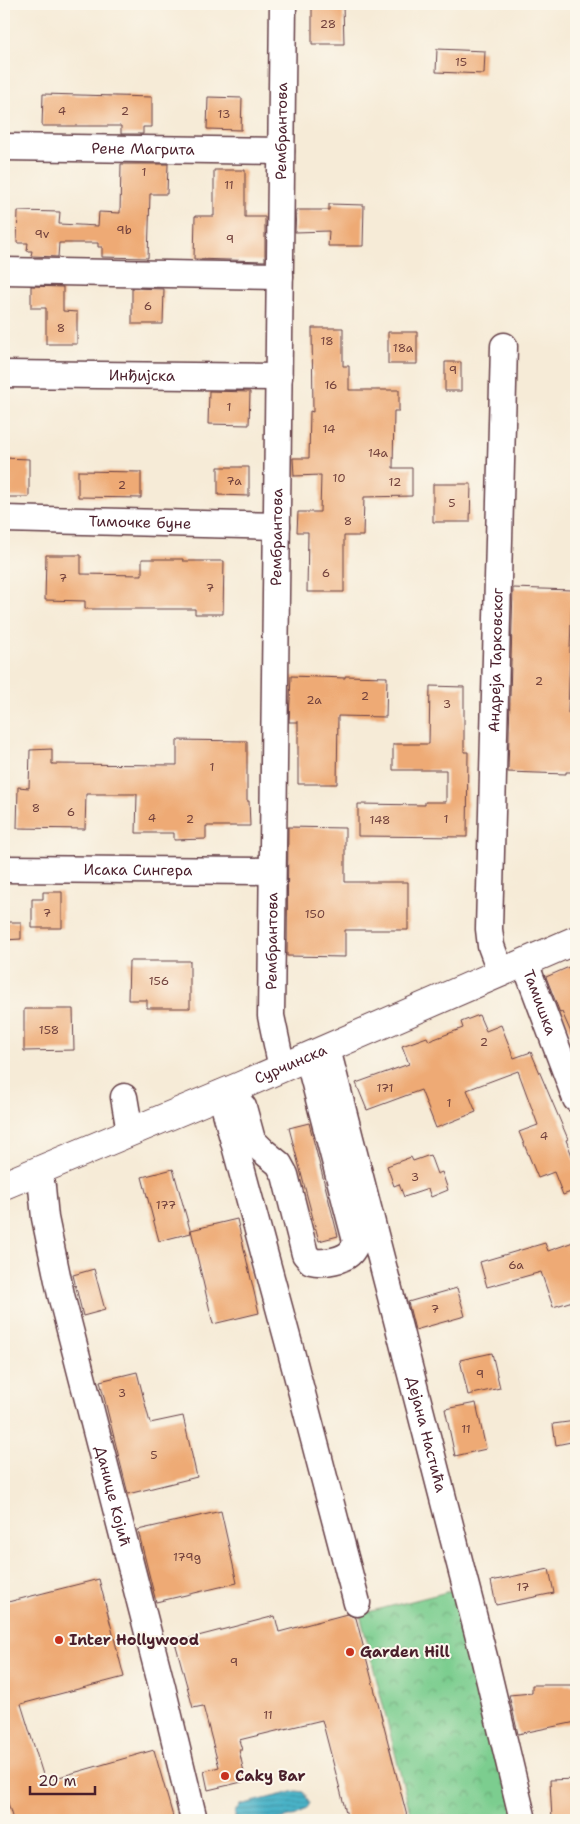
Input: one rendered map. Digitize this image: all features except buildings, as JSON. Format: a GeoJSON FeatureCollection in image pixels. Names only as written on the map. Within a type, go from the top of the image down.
{"type":"FeatureCollection","features":[{"type":"Feature","properties":{"kind":"main road","name":"Сурчинска"},"geometry":{"type":"LineString","coordinates":[[4,1186],[576,940]]}},
{"type":"Feature","properties":{"kind":"street","name":"Рембрантова"},"geometry":{"type":"LineString","coordinates":[[282,1068],[270,1016],[283,4]]}},
{"type":"Feature","properties":{"kind":"street","name":"Рене Магрита"},"geometry":{"type":"LineString","coordinates":[[4,148],[281,151]]}},
{"type":"Feature","properties":{"kind":"street"},"geometry":{"type":"LineString","coordinates":[[4,271],[280,276]]}},
{"type":"Feature","properties":{"kind":"street","name":"Андреја Тарковског"},"geometry":{"type":"LineString","coordinates":[[504,346],[489,921],[491,946],[513,968]]}},
{"type":"Feature","properties":{"kind":"street","name":"Инђијска"},"geometry":{"type":"LineString","coordinates":[[4,374],[279,377]]}},
{"type":"Feature","properties":{"kind":"street","name":"Тимочке буне"},"geometry":{"type":"LineString","coordinates":[[4,519],[277,526]]}},
{"type":"Feature","properties":{"kind":"street","name":"Исака Сингера"},"geometry":{"type":"LineString","coordinates":[[4,869],[272,871]]}},
{"type":"Feature","properties":{"kind":"street","name":"Тамишка"},"geometry":{"type":"LineString","coordinates":[[513,968],[576,1099]]}},
{"type":"Feature","properties":{"kind":"street"},"geometry":{"type":"LineString","coordinates":[[230,1090],[252,1140],[263,1152],[279,1164],[285,1175],[305,1254],[310,1261],[322,1264],[347,1256],[353,1250],[356,1241],[317,1053]]}},
{"type":"Feature","properties":{"kind":"street","name":"Дејана Настића"},"geometry":{"type":"LineString","coordinates":[[317,1053],[481,1647],[523,1820]]}},
{"type":"Feature","properties":{"kind":"street"},"geometry":{"type":"LineString","coordinates":[[230,1090],[288,1338],[357,1603]]}},
{"type":"Feature","properties":{"kind":"street"},"geometry":{"type":"LineString","coordinates":[[124,1097],[130,1132]]}},
{"type":"Feature","properties":{"kind":"street","name":"Данице Којић"},"geometry":{"type":"LineString","coordinates":[[38,1171],[42,1187],[45,1218],[61,1295],[162,1687],[194,1820]]}},
{"type":"Feature","properties":{"kind":"green space"},"geometry":{"type":"Polygon","coordinates":[[[459,1589],[517,1820],[412,1820],[360,1614],[459,1589]]]}},
{"type":"Feature","properties":{"kind":"water"},"geometry":{"type":"Polygon","coordinates":[[[296,1791],[303,1792],[310,1803],[305,1810],[297,1815],[288,1818],[266,1820],[235,1820],[235,1811],[240,1805],[296,1791]]]}},
{"type":"Feature","properties":{"kind":"place","name":"Inter Hollywood"},"geometry":{"type":"Point","coordinates":[59,1640]}},
{"type":"Feature","properties":{"kind":"place","name":"Garden Hill"},"geometry":{"type":"Point","coordinates":[350,1652]}},
{"type":"Feature","properties":{"kind":"place","name":"Caky Bar"},"geometry":{"type":"Point","coordinates":[225,1776]}}]}
